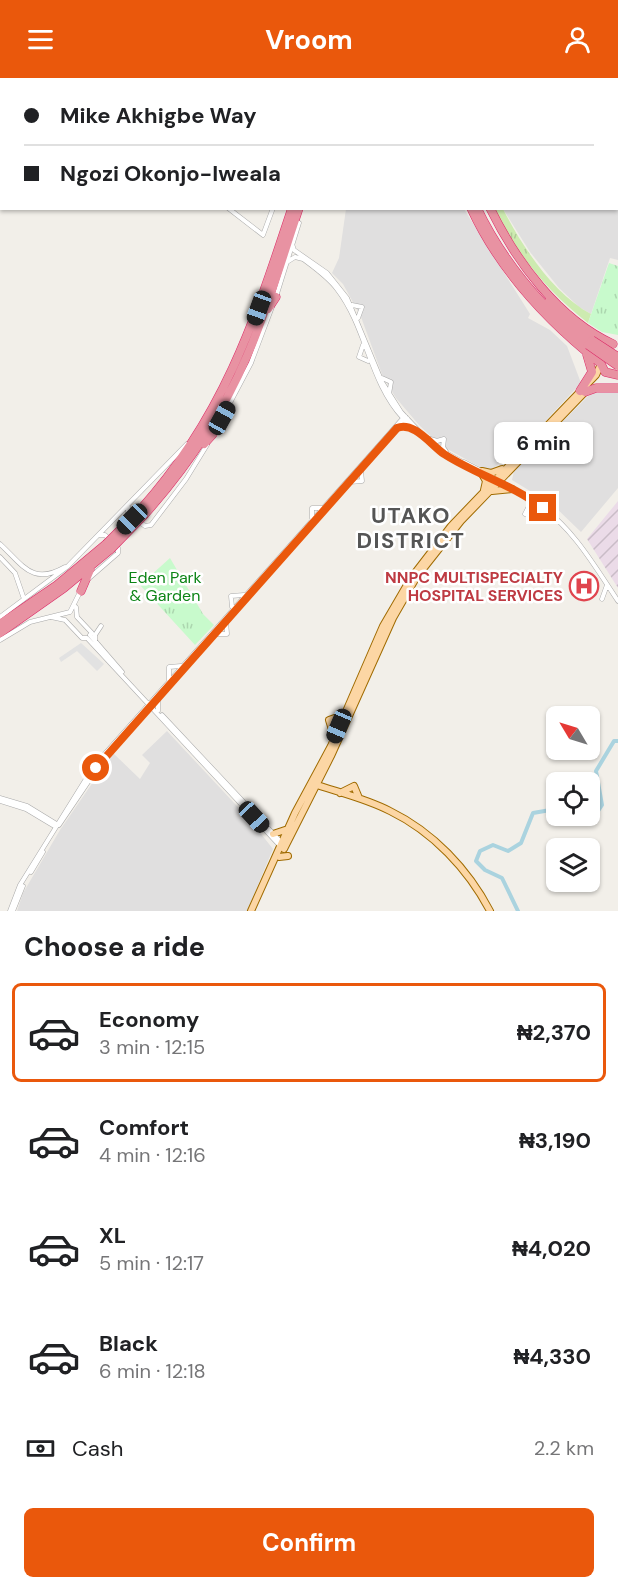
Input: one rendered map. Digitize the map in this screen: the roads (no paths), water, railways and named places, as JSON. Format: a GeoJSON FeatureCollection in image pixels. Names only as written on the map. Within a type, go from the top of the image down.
{"type":"FeatureCollection","features":[{"type":"Feature","properties":{"kind":"highway"},"geometry":{"type":"LineString","coordinates":[[143,512],[205,424],[246,341],[291,210]]}},
{"type":"Feature","properties":{"kind":"highway"},"geometry":{"type":"LineString","coordinates":[[192,456],[234,385],[260,323],[299,210]]}},
{"type":"Feature","properties":{"kind":"highway"},"geometry":{"type":"LineString","coordinates":[[299,223],[300,210]]}},
{"type":"Feature","properties":{"kind":"highway"},"geometry":{"type":"LineString","coordinates":[[472,210],[495,252],[522,289],[618,366]]}},
{"type":"Feature","properties":{"kind":"highway"},"geometry":{"type":"LineString","coordinates":[[478,210],[516,274],[522,289]]}},
{"type":"Feature","properties":{"kind":"highway"},"geometry":{"type":"LineString","coordinates":[[486,210],[508,250],[541,293],[591,343],[592,372],[583,392]]}},
{"type":"Feature","properties":{"kind":"highway"},"geometry":{"type":"LineString","coordinates":[[491,210],[526,267]]}},
{"type":"Feature","properties":{"kind":"highway"},"geometry":{"type":"LineString","coordinates":[[508,250],[526,267],[591,343],[600,364],[615,374]]}},
{"type":"Feature","properties":{"kind":"highway"},"geometry":{"type":"LineString","coordinates":[[516,274],[551,313],[591,343],[618,357]]}},
{"type":"Feature","properties":{"kind":"highway"},"geometry":{"type":"LineString","coordinates":[[260,323],[276,297]]}},
{"type":"Feature","properties":{"kind":"highway"},"geometry":{"type":"LineString","coordinates":[[591,343],[616,342]]}},
{"type":"Feature","properties":{"kind":"highway"},"geometry":{"type":"LineString","coordinates":[[600,364],[602,350],[616,342]]}},
{"type":"Feature","properties":{"kind":"highway"},"geometry":{"type":"LineString","coordinates":[[583,392],[596,387],[618,388]]}},
{"type":"Feature","properties":{"kind":"highway"},"geometry":{"type":"LineString","coordinates":[[194,437],[205,424]]}},
{"type":"Feature","properties":{"kind":"highway"},"geometry":{"type":"LineString","coordinates":[[0,633],[24,608],[109,547],[213,434]]}},
{"type":"Feature","properties":{"kind":"highway"},"geometry":{"type":"LineString","coordinates":[[81,591],[88,573],[109,547]]}},
{"type":"Feature","properties":{"kind":"highway"},"geometry":{"type":"LineString","coordinates":[[0,624],[103,556]]}},
{"type":"Feature","properties":{"kind":"highway"},"geometry":{"type":"LineString","coordinates":[[0,617],[24,608]]}},
{"type":"Feature","properties":{"kind":"highway"},"geometry":{"type":"LineString","coordinates":[[0,640],[24,608]]}},
{"type":"Feature","properties":{"kind":"main road"},"geometry":{"type":"LineString","coordinates":[[583,392],[599,372],[600,364]]}},
{"type":"Feature","properties":{"kind":"main road"},"geometry":{"type":"LineString","coordinates":[[255,910],[279,858],[288,828],[312,785],[383,626],[411,578],[445,533],[583,392],[601,376],[615,374]]}},
{"type":"Feature","properties":{"kind":"main road"},"geometry":{"type":"LineString","coordinates":[[255,910],[282,846],[308,798],[312,785],[321,774],[406,595],[439,547],[485,493],[486,481],[482,473],[509,468]]}},
{"type":"Feature","properties":{"kind":"main road"},"geometry":{"type":"LineString","coordinates":[[485,493],[511,488],[508,480],[509,468]]}},
{"type":"Feature","properties":{"kind":"main road"},"geometry":{"type":"LineString","coordinates":[[334,737],[329,720],[344,715]]}},
{"type":"Feature","properties":{"kind":"main road"},"geometry":{"type":"LineString","coordinates":[[321,774],[321,782],[326,789],[395,817],[443,849]]}},
{"type":"Feature","properties":{"kind":"main road"},"geometry":{"type":"LineString","coordinates":[[312,785],[397,814],[443,849],[488,911]]}},
{"type":"Feature","properties":{"kind":"main road"},"geometry":{"type":"LineString","coordinates":[[340,793],[354,786],[354,792],[360,800]]}},
{"type":"Feature","properties":{"kind":"main road"},"geometry":{"type":"LineString","coordinates":[[308,798],[326,789]]}},
{"type":"Feature","properties":{"kind":"main road"},"geometry":{"type":"LineString","coordinates":[[273,834],[288,828]]}},
{"type":"Feature","properties":{"kind":"main road"},"geometry":{"type":"LineString","coordinates":[[279,858],[288,856]]}},
{"type":"Feature","properties":{"kind":"street"},"geometry":{"type":"LineString","coordinates":[[231,210],[263,235],[272,210]]}},
{"type":"Feature","properties":{"kind":"street"},"geometry":{"type":"LineString","coordinates":[[128,507],[128,512],[142,525],[151,525],[186,479],[251,363],[276,297],[299,223]]}},
{"type":"Feature","properties":{"kind":"street"},"geometry":{"type":"LineString","coordinates":[[292,244],[294,250],[327,273],[355,307],[362,308],[358,322]]}},
{"type":"Feature","properties":{"kind":"street"},"geometry":{"type":"LineString","coordinates":[[287,262],[293,257],[301,257],[330,281],[346,302],[370,363],[385,395],[397,411],[447,453],[482,473]]}},
{"type":"Feature","properties":{"kind":"street"},"geometry":{"type":"LineString","coordinates":[[348,300],[379,376],[389,395],[413,428],[445,454],[533,498],[562,521],[584,546],[617,598]]}},
{"type":"Feature","properties":{"kind":"street"},"geometry":{"type":"LineString","coordinates":[[363,342],[359,357],[370,363]]}},
{"type":"Feature","properties":{"kind":"street"},"geometry":{"type":"LineString","coordinates":[[379,376],[391,382],[389,395]]}},
{"type":"Feature","properties":{"kind":"street"},"geometry":{"type":"LineString","coordinates":[[396,428],[397,411]]}},
{"type":"Feature","properties":{"kind":"street"},"geometry":{"type":"LineString","coordinates":[[12,911],[22,888],[57,826],[88,778],[181,666],[405,418]]}},
{"type":"Feature","properties":{"kind":"street"},"geometry":{"type":"LineString","coordinates":[[148,706],[396,428],[403,426],[413,428]]}},
{"type":"Feature","properties":{"kind":"street"},"geometry":{"type":"LineString","coordinates":[[24,608],[57,573],[70,564],[128,507],[194,437]]}},
{"type":"Feature","properties":{"kind":"street"},"geometry":{"type":"LineString","coordinates":[[427,438],[437,441],[444,439],[443,447],[447,453]]}},
{"type":"Feature","properties":{"kind":"street"},"geometry":{"type":"LineString","coordinates":[[348,484],[362,481],[362,468]]}},
{"type":"Feature","properties":{"kind":"street"},"geometry":{"type":"LineString","coordinates":[[511,488],[549,512],[575,538],[617,598]]}},
{"type":"Feature","properties":{"kind":"street"},"geometry":{"type":"LineString","coordinates":[[528,498],[529,506],[525,514],[537,511],[549,512]]}},
{"type":"Feature","properties":{"kind":"street"},"geometry":{"type":"LineString","coordinates":[[311,521],[312,508],[324,506]]}},
{"type":"Feature","properties":{"kind":"street"},"geometry":{"type":"LineString","coordinates":[[0,640],[25,624],[70,612],[87,581],[118,553],[118,548],[105,535],[99,536]]}},
{"type":"Feature","properties":{"kind":"street"},"geometry":{"type":"LineString","coordinates":[[0,544],[33,573],[39,576],[57,573]]}},
{"type":"Feature","properties":{"kind":"street"},"geometry":{"type":"LineString","coordinates":[[0,556],[15,573],[22,588],[24,608]]}},
{"type":"Feature","properties":{"kind":"street"},"geometry":{"type":"LineString","coordinates":[[607,584],[602,599],[617,598]]}},
{"type":"Feature","properties":{"kind":"street"},"geometry":{"type":"LineString","coordinates":[[231,611],[231,596],[241,596],[248,592]]}},
{"type":"Feature","properties":{"kind":"street"},"geometry":{"type":"LineString","coordinates":[[77,601],[76,614],[87,628],[90,637],[144,698]]}},
{"type":"Feature","properties":{"kind":"street"},"geometry":{"type":"LineString","coordinates":[[51,617],[65,620],[82,638],[90,637]]}},
{"type":"Feature","properties":{"kind":"street"},"geometry":{"type":"LineString","coordinates":[[212,636],[219,633],[227,634],[228,618]]}},
{"type":"Feature","properties":{"kind":"street"},"geometry":{"type":"LineString","coordinates":[[95,642],[95,635],[101,626]]}},
{"type":"Feature","properties":{"kind":"street"},"geometry":{"type":"LineString","coordinates":[[90,637],[144,698],[148,706],[157,711],[282,846]]}},
{"type":"Feature","properties":{"kind":"street"},"geometry":{"type":"LineString","coordinates":[[169,681],[169,667],[181,666]]}},
{"type":"Feature","properties":{"kind":"street"},"geometry":{"type":"LineString","coordinates":[[144,698],[160,690]]}},
{"type":"Feature","properties":{"kind":"street"},"geometry":{"type":"LineString","coordinates":[[158,697],[157,711],[282,846]]}},
{"type":"Feature","properties":{"kind":"street"},"geometry":{"type":"LineString","coordinates":[[0,799],[21,803],[57,826]]}},
{"type":"Feature","properties":{"kind":"waterway"},"geometry":{"type":"LineString","coordinates":[[596,772],[614,741],[618,741]]}},
{"type":"Feature","properties":{"kind":"waterway"},"geometry":{"type":"LineString","coordinates":[[600,794],[602,805],[600,808]]}},
{"type":"Feature","properties":{"kind":"waterway"},"geometry":{"type":"LineString","coordinates":[[518,911],[502,878],[485,870],[476,861],[480,851],[493,845],[508,851],[521,843],[533,813],[546,811]]}},
{"type":"Feature","properties":{"kind":"place","name":"NNPC MULTISPECIALTY HOSPITAL SERVICES"},"geometry":{"type":"Point","coordinates":[584,586]}},
{"type":"Feature","properties":{"kind":"district","name":"UTAKO DISTRICT"},"geometry":{"type":"Point","coordinates":[411,528]}},
{"type":"Feature","properties":{"kind":"park label","name":"Eden Park & Garden"},"geometry":{"type":"Point","coordinates":[165,586]}}]}
